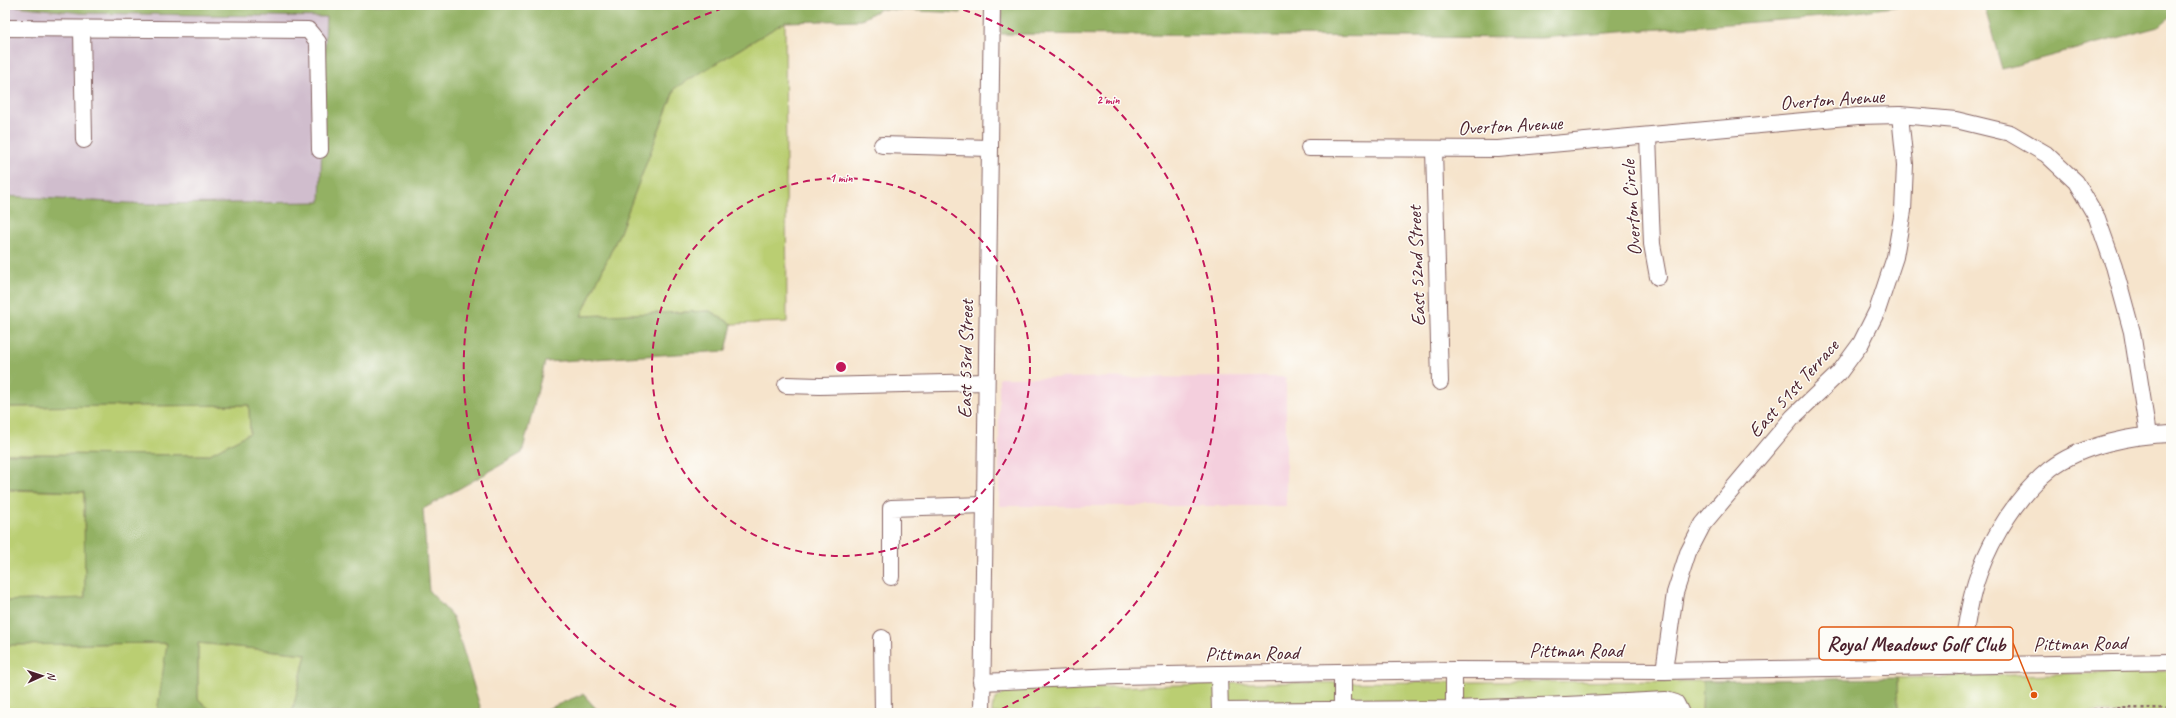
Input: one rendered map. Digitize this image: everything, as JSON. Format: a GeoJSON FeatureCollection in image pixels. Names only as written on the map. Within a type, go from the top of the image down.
{"type":"FeatureCollection","features":[{"type":"Feature","properties":{"kind":"street","name":"East 53rd Street"},"geometry":{"type":"LineString","coordinates":[[982,713],[981,682],[992,5]]}},
{"type":"Feature","properties":{"kind":"street"},"geometry":{"type":"LineString","coordinates":[[5,28],[308,30],[318,42],[320,150]]}},
{"type":"Feature","properties":{"kind":"street"},"geometry":{"type":"LineString","coordinates":[[82,29],[84,140]]}},
{"type":"Feature","properties":{"kind":"street","name":"Overton Avenue"},"geometry":{"type":"LineString","coordinates":[[1309,148],[1498,149],[1858,116],[1900,115],[1956,120],[2010,133],[2046,154],[2076,182],[2097,218],[2114,266],[2132,332],[2148,435]]}},
{"type":"Feature","properties":{"kind":"street","name":"East 51st Terrace"},"geometry":{"type":"LineString","coordinates":[[1664,671],[1675,593],[1688,553],[1703,524],[1793,417],[1840,373],[1861,343],[1878,311],[1895,257],[1903,212],[1905,165],[1900,115]]}},
{"type":"Feature","properties":{"kind":"street","name":"Overton Circle"},"geometry":{"type":"LineString","coordinates":[[1648,136],[1652,244],[1658,277]]}},
{"type":"Feature","properties":{"kind":"street"},"geometry":{"type":"LineString","coordinates":[[882,145],[990,148]]}},
{"type":"Feature","properties":{"kind":"street","name":"East 52nd Street"},"geometry":{"type":"LineString","coordinates":[[1434,149],[1440,382]]}},
{"type":"Feature","properties":{"kind":"street"},"geometry":{"type":"LineString","coordinates":[[786,385],[820,386],[986,382]]}},
{"type":"Feature","properties":{"kind":"street"},"geometry":{"type":"LineString","coordinates":[[1960,666],[1968,615],[1978,574],[1996,535],[2020,499],[2050,469],[2072,457],[2112,441],[2148,435],[2171,434]]}},
{"type":"Feature","properties":{"kind":"street"},"geometry":{"type":"LineString","coordinates":[[891,577],[891,508],[984,505]]}},
{"type":"Feature","properties":{"kind":"street"},"geometry":{"type":"LineString","coordinates":[[882,638],[883,713]]}},
{"type":"Feature","properties":{"kind":"street","name":"Pittman Road"},"geometry":{"type":"LineString","coordinates":[[981,682],[1219,674],[1454,670],[1664,671],[2171,662]]}},
{"type":"Feature","properties":{"kind":"street"},"geometry":{"type":"LineString","coordinates":[[1454,670],[1454,711]]}},
{"type":"Feature","properties":{"kind":"street"},"geometry":{"type":"LineString","coordinates":[[1342,672],[1342,711]]}},
{"type":"Feature","properties":{"kind":"street"},"geometry":{"type":"LineString","coordinates":[[1219,674],[1220,712],[1566,709],[1666,700],[1676,703],[1681,713]]}},
{"type":"Feature","properties":{"kind":"path"},"geometry":{"type":"LineString","coordinates":[[2082,713],[2092,709],[2103,708],[2171,708]]}},
{"type":"Feature","properties":{"kind":"shaded area"},"geometry":{"type":"Polygon","coordinates":[[[5,6],[81,13],[326,16],[320,202],[146,204],[5,196],[5,6]]]}},
{"type":"Feature","properties":{"kind":"shaded area"},"geometry":{"type":"Polygon","coordinates":[[[1286,377],[1286,506],[999,506],[999,378],[1286,377]]]}},
{"type":"Feature","properties":{"kind":"green space"},"geometry":{"type":"Polygon","coordinates":[[[5,5],[962,5],[961,13],[880,9],[861,20],[785,22],[675,88],[620,232],[581,316],[710,311],[732,324],[726,351],[545,362],[522,453],[423,509],[429,591],[453,617],[482,713],[292,713],[306,654],[198,643],[198,699],[214,713],[157,713],[167,643],[5,645],[5,601],[85,598],[84,492],[5,489],[5,454],[208,455],[250,433],[249,405],[5,407],[5,196],[146,204],[320,202],[326,17],[81,13],[5,5]]]}},
{"type":"Feature","properties":{"kind":"green space"},"geometry":{"type":"Polygon","coordinates":[[[1003,5],[1906,5],[1822,17],[1540,38],[1001,34],[1003,5]]]}},
{"type":"Feature","properties":{"kind":"green space"},"geometry":{"type":"Polygon","coordinates":[[[1984,5],[2171,5],[2171,16],[2158,27],[2002,69],[1984,5]]]}},
{"type":"Feature","properties":{"kind":"green space"},"geometry":{"type":"Polygon","coordinates":[[[785,22],[787,322],[732,324],[710,311],[581,316],[620,232],[675,88],[785,22]]]}},
{"type":"Feature","properties":{"kind":"green space"},"geometry":{"type":"Polygon","coordinates":[[[249,405],[250,433],[208,455],[5,454],[5,407],[249,405]]]}},
{"type":"Feature","properties":{"kind":"green space"},"geometry":{"type":"Polygon","coordinates":[[[5,490],[84,492],[85,599],[5,601],[5,490]]]}},
{"type":"Feature","properties":{"kind":"green space"},"geometry":{"type":"Polygon","coordinates":[[[168,643],[157,713],[5,713],[5,645],[168,643]]]}},
{"type":"Feature","properties":{"kind":"green space"},"geometry":{"type":"Polygon","coordinates":[[[198,643],[306,654],[292,713],[214,713],[198,699],[198,643]]]}},
{"type":"Feature","properties":{"kind":"green space"},"geometry":{"type":"Polygon","coordinates":[[[2171,671],[2171,713],[1898,713],[1897,678],[2171,671]]]}},
{"type":"Feature","properties":{"kind":"green space"},"geometry":{"type":"Polygon","coordinates":[[[1897,678],[1898,713],[1702,713],[1703,681],[1897,678]]]}},
{"type":"Feature","properties":{"kind":"green space"},"geometry":{"type":"Polygon","coordinates":[[[1703,681],[1702,713],[992,713],[993,705],[996,699],[1008,690],[1246,683],[1703,681]]]}},
{"type":"Feature","properties":{"kind":"green space"},"geometry":{"type":"Polygon","coordinates":[[[583,694],[600,713],[538,713],[583,694]]]}},
{"type":"Feature","properties":{"kind":"place","name":"Royal Meadows Golf Club"},"geometry":{"type":"Point","coordinates":[2034,695]}}]}
